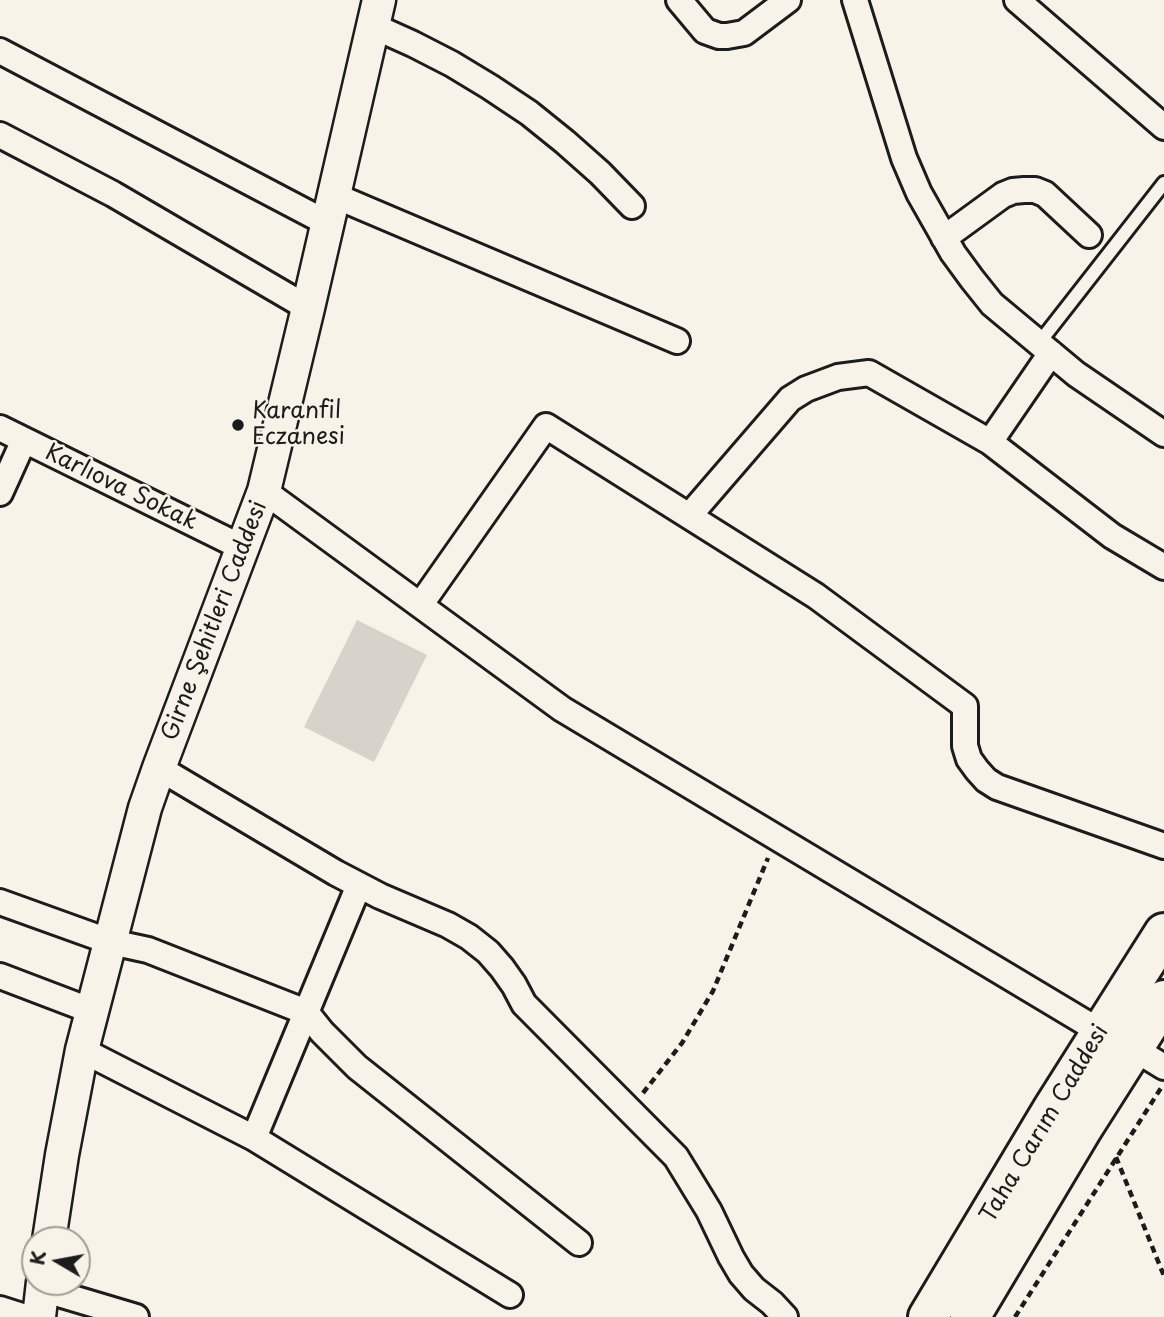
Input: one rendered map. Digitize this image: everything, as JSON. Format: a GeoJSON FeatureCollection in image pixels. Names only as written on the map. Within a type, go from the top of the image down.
{"type":"FeatureCollection","features":[{"type":"Feature","properties":{"kind":"main road","name":"Taha Carım Caddesi"},"geometry":{"type":"LineString","coordinates":[[928,1317],[1045,1122],[1133,1049],[1164,933]]}},
{"type":"Feature","properties":{"kind":"main road","name":"Taha Carım Caddesi"},"geometry":{"type":"LineString","coordinates":[[970,1317],[1082,1129],[1164,1000]]}},
{"type":"Feature","properties":{"kind":"street"},"geometry":{"type":"LineString","coordinates":[[679,0],[705,31],[727,36],[744,33],[788,0]]}},
{"type":"Feature","properties":{"kind":"street"},"geometry":{"type":"LineString","coordinates":[[855,0],[904,158],[943,238],[972,279],[992,304],[1087,382],[1164,434]]}},
{"type":"Feature","properties":{"kind":"street"},"geometry":{"type":"LineString","coordinates":[[1017,0],[1164,127]]}},
{"type":"Feature","properties":{"kind":"street"},"geometry":{"type":"LineString","coordinates":[[374,8],[413,44],[453,64],[529,113],[574,149],[632,206]]}},
{"type":"Feature","properties":{"kind":"street","name":"Girne Şehitleri Caddesi"},"geometry":{"type":"LineString","coordinates":[[51,1226],[82,1050],[145,808],[264,491],[308,308],[374,8]]}},
{"type":"Feature","properties":{"kind":"street"},"geometry":{"type":"LineString","coordinates":[[0,51],[330,209],[677,341]]}},
{"type":"Feature","properties":{"kind":"street"},"geometry":{"type":"LineString","coordinates":[[0,135],[113,194],[308,308]]}},
{"type":"Feature","properties":{"kind":"street"},"geometry":{"type":"LineString","coordinates":[[943,238],[1003,195],[1024,190],[1045,194],[1089,236]]}},
{"type":"Feature","properties":{"kind":"street"},"geometry":{"type":"LineString","coordinates":[[990,442],[1045,348]]}},
{"type":"Feature","properties":{"kind":"street"},"geometry":{"type":"LineString","coordinates":[[689,516],[790,399],[806,389],[838,377],[869,373],[990,442],[1112,536],[1164,567]]}},
{"type":"Feature","properties":{"kind":"street"},"geometry":{"type":"LineString","coordinates":[[421,604],[546,426],[816,596],[965,706],[965,746],[976,771],[986,780],[997,787],[1164,846]]}},
{"type":"Feature","properties":{"kind":"street","name":"Karlıova Sokak"},"geometry":{"type":"LineString","coordinates":[[0,428],[243,548]]}},
{"type":"Feature","properties":{"kind":"street"},"geometry":{"type":"LineString","coordinates":[[0,493],[24,440]]}},
{"type":"Feature","properties":{"kind":"street"},"geometry":{"type":"LineString","coordinates":[[264,491],[562,709],[1133,1049]]}},
{"type":"Feature","properties":{"kind":"street"},"geometry":{"type":"LineString","coordinates":[[159,768],[359,886],[448,925],[488,952],[502,968],[524,1004],[676,1157],[709,1211],[741,1274],[785,1317]]}},
{"type":"Feature","properties":{"kind":"street"},"geometry":{"type":"LineString","coordinates":[[254,1138],[359,886]]}},
{"type":"Feature","properties":{"kind":"street"},"geometry":{"type":"LineString","coordinates":[[0,902],[111,942],[148,950],[306,1012],[356,1067],[579,1243]]}},
{"type":"Feature","properties":{"kind":"street"},"geometry":{"type":"LineString","coordinates":[[0,976],[92,1011]]}},
{"type":"Feature","properties":{"kind":"street"},"geometry":{"type":"LineString","coordinates":[[82,1050],[254,1138],[510,1294]]}},
{"type":"Feature","properties":{"kind":"street"},"geometry":{"type":"LineString","coordinates":[[42,1296],[136,1317]]}},
{"type":"Feature","properties":{"kind":"street"},"geometry":{"type":"LineString","coordinates":[[0,1309],[25,1317]]}},
{"type":"Feature","properties":{"kind":"lane"},"geometry":{"type":"LineString","coordinates":[[1045,348],[1164,183]]}},
{"type":"Feature","properties":{"kind":"path"},"geometry":{"type":"LineString","coordinates":[[628,1109],[665,1067],[708,1000],[777,837]]}},
{"type":"Feature","properties":{"kind":"path"},"geometry":{"type":"LineString","coordinates":[[1014,1317],[1164,1084]]}},
{"type":"Feature","properties":{"kind":"path"},"geometry":{"type":"LineString","coordinates":[[1116,1156],[1164,1276]]}},
{"type":"Feature","properties":{"kind":"shaded area"},"geometry":{"type":"Polygon","coordinates":[[[357,620],[427,655],[374,762],[304,727],[357,620]]]}},
{"type":"Feature","properties":{"kind":"place","name":"Karanfil Eczanesi"},"geometry":{"type":"Point","coordinates":[238,425]}}]}
